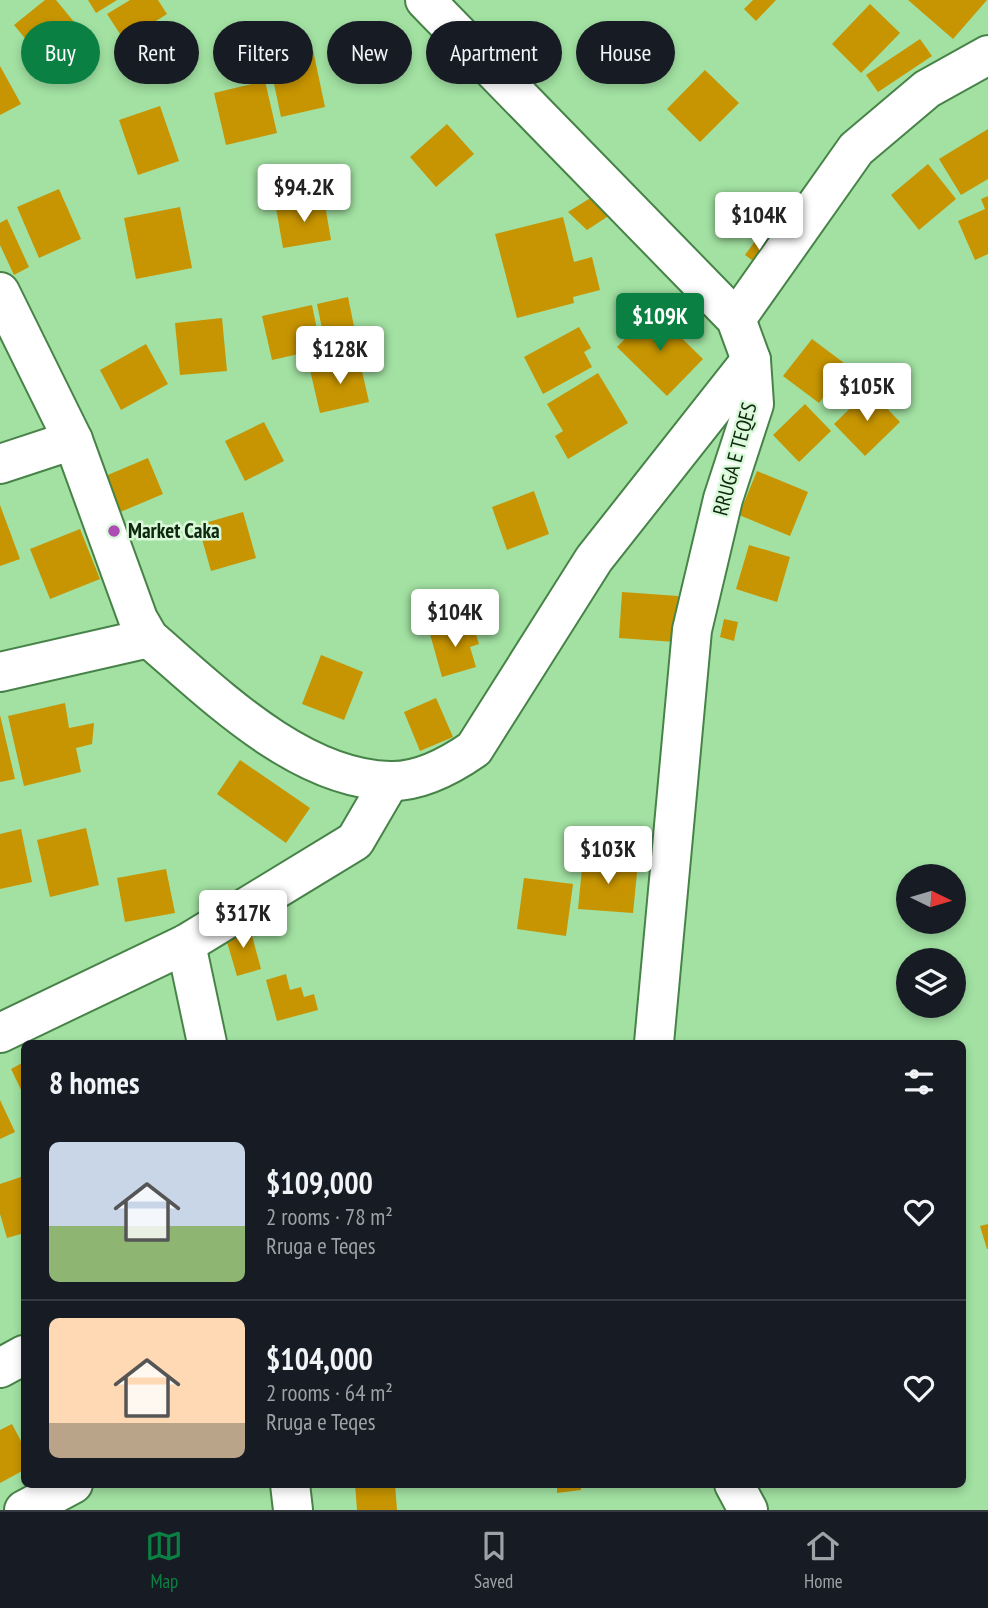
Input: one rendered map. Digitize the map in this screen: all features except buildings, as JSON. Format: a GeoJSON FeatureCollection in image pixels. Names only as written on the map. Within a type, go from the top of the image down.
{"type":"FeatureCollection","features":[{"type":"Feature","properties":{"kind":"street","name":"RRUGA E TEQES"},"geometry":{"type":"LineString","coordinates":[[425,0],[736,319],[751,360],[754,404],[723,499],[692,631],[654,1040]]}},
{"type":"Feature","properties":{"kind":"street"},"geometry":{"type":"LineString","coordinates":[[736,319],[856,149],[927,89],[988,55]]}},
{"type":"Feature","properties":{"kind":"street"},"geometry":{"type":"LineString","coordinates":[[0,292],[74,440],[138,618],[149,638],[257,727],[322,768],[390,781],[424,775],[456,762],[474,749],[594,559],[751,360]]}},
{"type":"Feature","properties":{"kind":"street"},"geometry":{"type":"LineString","coordinates":[[0,464],[74,440]]}},
{"type":"Feature","properties":{"kind":"street"},"geometry":{"type":"LineString","coordinates":[[0,672],[149,638]]}},
{"type":"Feature","properties":{"kind":"street"},"geometry":{"type":"LineString","coordinates":[[0,1033],[186,944],[355,841],[390,781]]}},
{"type":"Feature","properties":{"kind":"street"},"geometry":{"type":"LineString","coordinates":[[186,944],[206,1040]]}},
{"type":"Feature","properties":{"kind":"street"},"geometry":{"type":"LineString","coordinates":[[0,1368],[21,1356]]}},
{"type":"Feature","properties":{"kind":"street"},"geometry":{"type":"LineString","coordinates":[[24,1510],[65,1488]]}},
{"type":"Feature","properties":{"kind":"street"},"geometry":{"type":"LineString","coordinates":[[290,1488],[293,1510]]}},
{"type":"Feature","properties":{"kind":"street"},"geometry":{"type":"LineString","coordinates":[[736,1488],[748,1510]]}},
{"type":"Feature","properties":{"kind":"place","name":"Market Caka"},"geometry":{"type":"Point","coordinates":[114,531]}}]}
